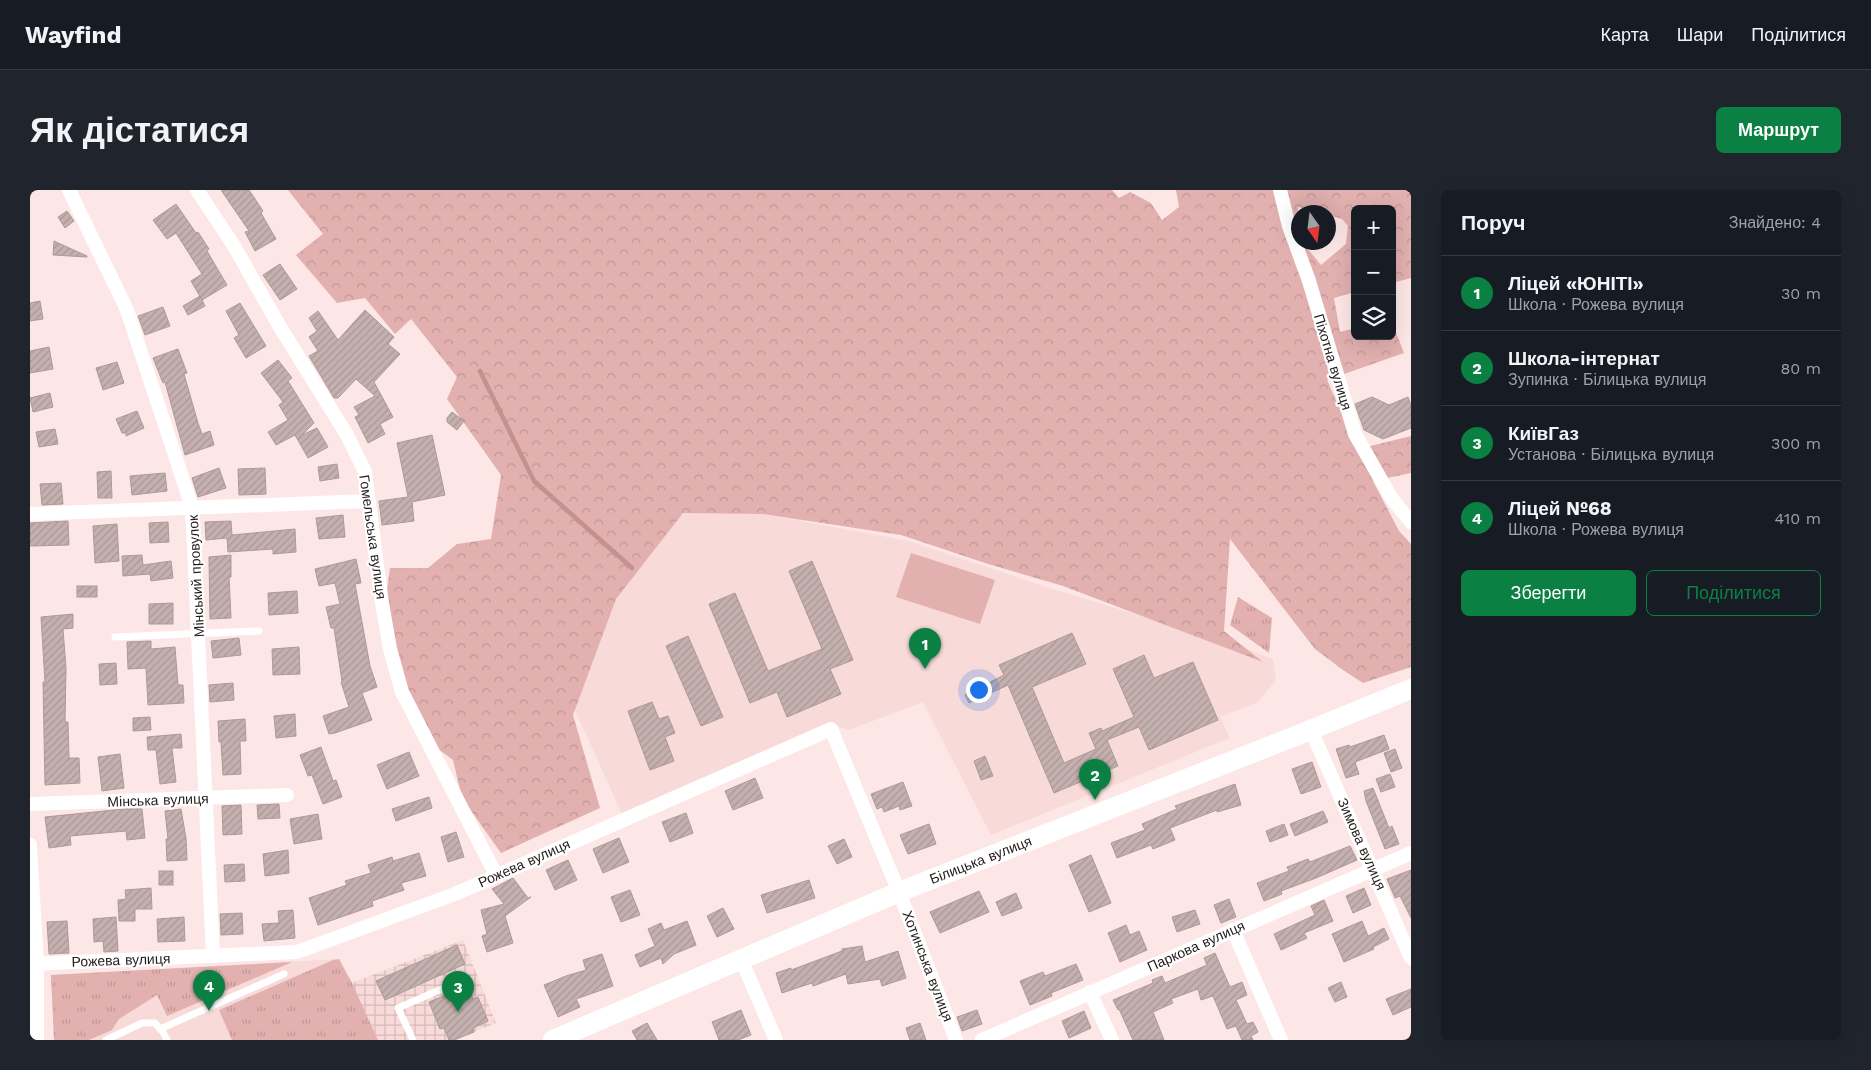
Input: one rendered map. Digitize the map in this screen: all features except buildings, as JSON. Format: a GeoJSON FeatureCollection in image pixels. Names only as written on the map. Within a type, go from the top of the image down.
{"type":"FeatureCollection","features":[{"type":"Feature","properties":{"kind":"main road","name":"Білицька вулиця"},"geometry":{"type":"LineString","coordinates":[[553,1040],[899,892],[1411,689]]}},
{"type":"Feature","properties":{"kind":"street","name":"Мінський провулок"},"geometry":{"type":"LineString","coordinates":[[69,190],[127,310],[192,507],[213,956]]}},
{"type":"Feature","properties":{"kind":"street","name":"Гомельська вулиця"},"geometry":{"type":"LineString","coordinates":[[197,190],[234,246],[347,435],[365,472],[390,649],[402,692],[496,875]]}},
{"type":"Feature","properties":{"kind":"street","name":"Піхотна вулиця"},"geometry":{"type":"LineString","coordinates":[[1280,190],[1355,434],[1392,499],[1411,522]]}},
{"type":"Feature","properties":{"kind":"street"},"geometry":{"type":"LineString","coordinates":[[30,514],[368,501]]}},
{"type":"Feature","properties":{"kind":"street","name":"Рожева вулиця"},"geometry":{"type":"LineString","coordinates":[[33,964],[297,952],[455,894],[831,729],[899,892]]}},
{"type":"Feature","properties":{"kind":"street","name":"Зимова вулиця"},"geometry":{"type":"LineString","coordinates":[[1311,730],[1411,958]]}},
{"type":"Feature","properties":{"kind":"street","name":"Мінська вулиця"},"geometry":{"type":"LineString","coordinates":[[30,804],[287,795]]}},
{"type":"Feature","properties":{"kind":"street"},"geometry":{"type":"LineString","coordinates":[[30,845],[37,1040]]}},
{"type":"Feature","properties":{"kind":"street","name":"Паркова вулиця"},"geometry":{"type":"LineString","coordinates":[[982,1040],[1411,853]]}},
{"type":"Feature","properties":{"kind":"street","name":"Хотинська вулиця"},"geometry":{"type":"LineString","coordinates":[[899,892],[956,1040]]}},
{"type":"Feature","properties":{"kind":"street"},"geometry":{"type":"LineString","coordinates":[[1233,930],[1281,1040]]}},
{"type":"Feature","properties":{"kind":"street"},"geometry":{"type":"LineString","coordinates":[[741,958],[776,1040]]}},
{"type":"Feature","properties":{"kind":"street"},"geometry":{"type":"LineString","coordinates":[[1090,992],[1112,1040]]}},
{"type":"Feature","properties":{"kind":"lane"},"geometry":{"type":"LineString","coordinates":[[115,637],[259,631]]}},
{"type":"Feature","properties":{"kind":"lane"},"geometry":{"type":"LineString","coordinates":[[160,1029],[284,974]]}},
{"type":"Feature","properties":{"kind":"lane"},"geometry":{"type":"LineString","coordinates":[[413,1040],[398,1008],[460,981]]}},
{"type":"Feature","properties":{"kind":"lane"},"geometry":{"type":"LineString","coordinates":[[106,1040],[142,1023],[155,1023],[167,1040]]}},
{"type":"Feature","properties":{"kind":"shaded area"},"geometry":{"type":"Polygon","coordinates":[[[683,513],[763,514],[909,541],[1056,590],[1218,639],[1273,659],[1276,680],[1258,702],[1220,717],[1230,738],[991,835],[923,702],[849,730],[834,725],[622,814],[565,688],[619,580],[683,513]]]}},
{"type":"Feature","properties":{"kind":"shaded area"},"geometry":{"type":"Polygon","coordinates":[[[463,940],[496,1023],[454,1040],[378,1040],[352,983],[463,940]]]}},
{"type":"Feature","properties":{"kind":"shaded area"},"geometry":{"type":"Polygon","coordinates":[[[339,959],[378,1040],[54,1040],[51,975],[339,959]]]}},
{"type":"Feature","properties":{"kind":"green space"},"geometry":{"type":"Polygon","coordinates":[[[288,190],[1112,190],[1119,198],[1130,192],[1151,203],[1162,220],[1179,207],[1176,190],[1411,190],[1411,278],[1396,282],[1396,205],[1351,205],[1351,293],[1334,298],[1340,332],[1351,329],[1351,340],[1396,340],[1396,332],[1404,353],[1327,380],[1358,449],[1411,436],[1411,473],[1373,481],[1399,531],[1411,544],[1411,667],[1363,683],[1343,670],[1315,649],[1230,539],[1224,631],[1263,662],[1063,586],[901,535],[763,514],[683,513],[616,599],[573,715],[600,808],[501,853],[462,798],[453,760],[430,743],[405,690],[386,597],[390,568],[428,568],[457,544],[491,539],[501,475],[447,399],[457,377],[411,319],[395,334],[365,298],[337,303],[296,255],[323,234],[288,190]]]}},
{"type":"Feature","properties":{"kind":"green space"},"geometry":{"type":"Polygon","coordinates":[[[911,553],[995,580],[980,624],[896,597],[911,553]]]}},
{"type":"Feature","properties":{"kind":"green space"},"geometry":{"type":"Polygon","coordinates":[[[1238,597],[1272,618],[1269,653],[1230,625],[1238,597]]]}},
{"type":"Feature","properties":{"kind":"green space"},"geometry":{"type":"Polygon","coordinates":[[[339,959],[378,1040],[232,1040],[219,1010],[339,959]]]}},
{"type":"Feature","properties":{"kind":"green space"},"geometry":{"type":"Polygon","coordinates":[[[292,962],[167,1016],[157,995],[119,1019],[112,1030],[89,1040],[54,1040],[51,975],[292,962]]]}},
{"type":"Feature","properties":{"kind":"waterway"},"geometry":{"type":"LineString","coordinates":[[480,371],[534,481],[632,568]]}},
{"type":"Feature","properties":{"kind":"place","name":"Ліцей «ЮНІТІ»"},"geometry":{"type":"Point","coordinates":[925,669]}},
{"type":"Feature","properties":{"kind":"place","name":"Школа-інтернат"},"geometry":{"type":"Point","coordinates":[1095,800]}},
{"type":"Feature","properties":{"kind":"place","name":"Ліцей №68"},"geometry":{"type":"Point","coordinates":[209,1011]}},
{"type":"Feature","properties":{"kind":"place","name":"КиївГаз"},"geometry":{"type":"Point","coordinates":[458,1012]}}]}
